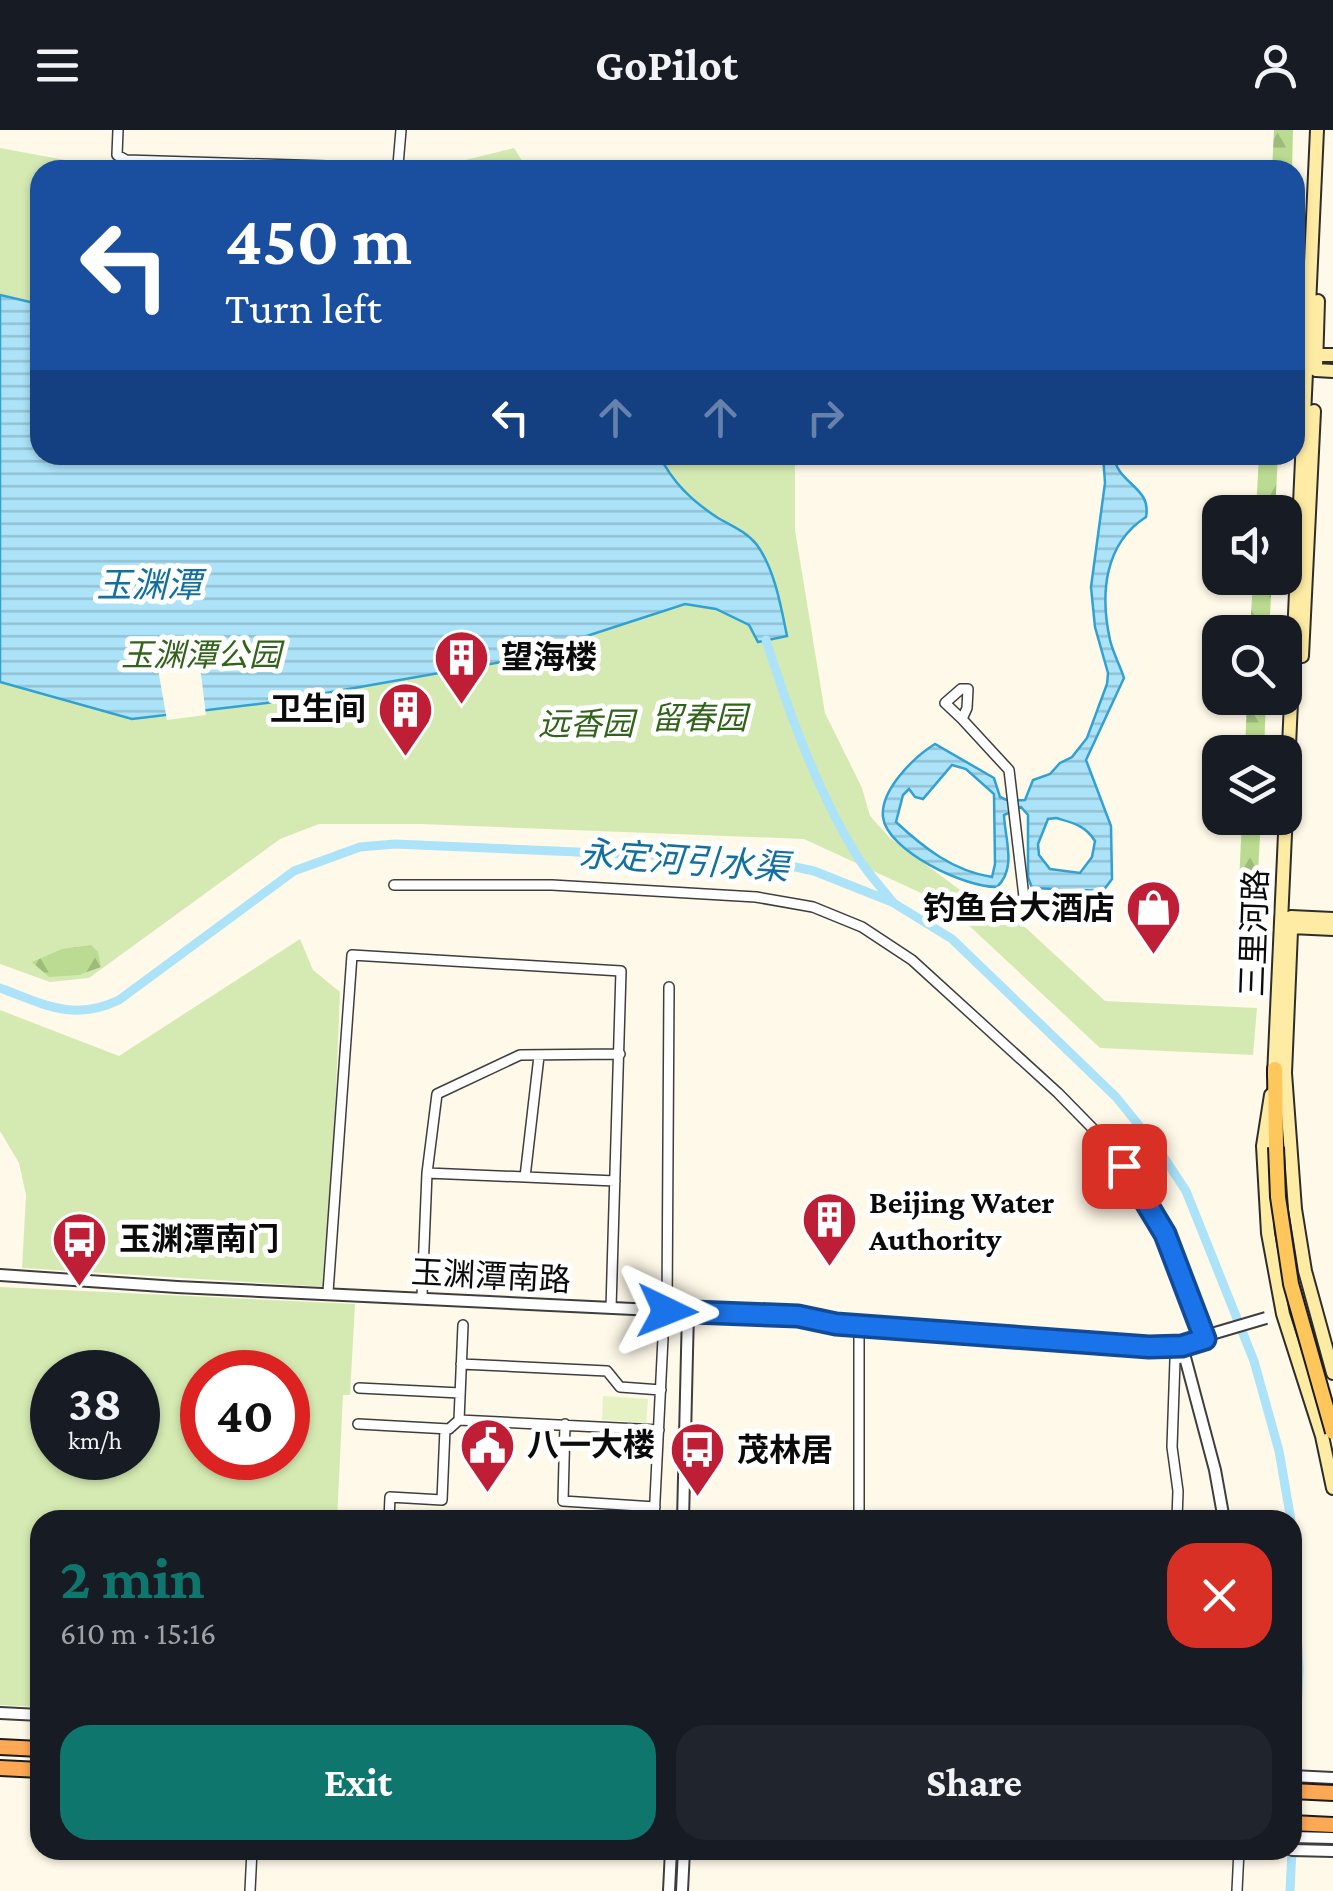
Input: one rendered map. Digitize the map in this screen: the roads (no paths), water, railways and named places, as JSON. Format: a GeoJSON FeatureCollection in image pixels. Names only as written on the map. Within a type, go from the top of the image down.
{"type":"FeatureCollection","features":[{"type":"Feature","properties":{"kind":"highway"},"geometry":{"type":"LineString","coordinates":[[0,1747],[30,1748]]}},
{"type":"Feature","properties":{"kind":"highway"},"geometry":{"type":"LineString","coordinates":[[0,1768],[30,1770]]}},
{"type":"Feature","properties":{"kind":"highway"},"geometry":{"type":"LineString","coordinates":[[1302,1791],[1333,1793]]}},
{"type":"Feature","properties":{"kind":"highway"},"geometry":{"type":"LineString","coordinates":[[1302,1823],[1333,1825]]}},
{"type":"Feature","properties":{"kind":"main road","name":"三里河路"},"geometry":{"type":"LineString","coordinates":[[1313,363],[1317,130]]}},
{"type":"Feature","properties":{"kind":"main road","name":"三里河路"},"geometry":{"type":"LineString","coordinates":[[1325,130],[1280,1071],[1299,1240],[1333,1373]]}},
{"type":"Feature","properties":{"kind":"main road"},"geometry":{"type":"LineString","coordinates":[[1313,363],[1333,356]]}},
{"type":"Feature","properties":{"kind":"main road"},"geometry":{"type":"LineString","coordinates":[[1313,363],[1333,371]]}},
{"type":"Feature","properties":{"kind":"main road"},"geometry":{"type":"LineString","coordinates":[[1288,922],[1333,918]]}},
{"type":"Feature","properties":{"kind":"main road"},"geometry":{"type":"LineString","coordinates":[[1288,922],[1333,929]]}},
{"type":"Feature","properties":{"kind":"main road","name":"三里河路"},"geometry":{"type":"LineString","coordinates":[[1280,1071],[1262,1146],[1268,1233],[1283,1314],[1332,1469],[1333,1488]]}},
{"type":"Feature","properties":{"kind":"main road"},"geometry":{"type":"LineString","coordinates":[[1280,1071],[1278,1197],[1291,1284],[1333,1432]]}},
{"type":"Feature","properties":{"kind":"street"},"geometry":{"type":"LineString","coordinates":[[118,130],[117,155],[126,160]]}},
{"type":"Feature","properties":{"kind":"street"},"geometry":{"type":"LineString","coordinates":[[399,160],[402,130]]}},
{"type":"Feature","properties":{"kind":"street"},"geometry":{"type":"LineString","coordinates":[[962,719],[1009,770],[1024,897]]}},
{"type":"Feature","properties":{"kind":"street"},"geometry":{"type":"LineString","coordinates":[[394,885],[552,886],[756,897],[813,907],[862,926],[912,960],[1108,1144],[1140,1188],[1165,1234],[1210,1336]]}},
{"type":"Feature","properties":{"kind":"street"},"geometry":{"type":"LineString","coordinates":[[328,1292],[352,955],[622,971],[610,1308]]}},
{"type":"Feature","properties":{"kind":"street"},"geometry":{"type":"LineString","coordinates":[[667,1311],[670,987]]}},
{"type":"Feature","properties":{"kind":"street"},"geometry":{"type":"LineString","coordinates":[[422,1296],[427,1173],[437,1094],[520,1055],[620,1054]]}},
{"type":"Feature","properties":{"kind":"street"},"geometry":{"type":"LineString","coordinates":[[525,1177],[539,1056]]}},
{"type":"Feature","properties":{"kind":"street"},"geometry":{"type":"LineString","coordinates":[[427,1173],[615,1182]]}},
{"type":"Feature","properties":{"kind":"street","name":"玉渊潭南路"},"geometry":{"type":"LineString","coordinates":[[0,1276],[798,1316],[859,1325],[1184,1351],[1210,1336],[1283,1314]]}},
{"type":"Feature","properties":{"kind":"street"},"geometry":{"type":"LineString","coordinates":[[683,1510],[688,1311]]}},
{"type":"Feature","properties":{"kind":"street"},"geometry":{"type":"LineString","coordinates":[[459,1420],[463,1325]]}},
{"type":"Feature","properties":{"kind":"street"},"geometry":{"type":"LineString","coordinates":[[858,1510],[859,1325]]}},
{"type":"Feature","properties":{"kind":"street"},"geometry":{"type":"LineString","coordinates":[[655,1510],[663,1338]]}},
{"type":"Feature","properties":{"kind":"street"},"geometry":{"type":"LineString","coordinates":[[1177,1510],[1172,1447],[1175,1360],[1184,1351]]}},
{"type":"Feature","properties":{"kind":"street"},"geometry":{"type":"LineString","coordinates":[[1184,1351],[1222,1510]]}},
{"type":"Feature","properties":{"kind":"street"},"geometry":{"type":"LineString","coordinates":[[461,1364],[607,1371],[620,1387],[661,1390]]}},
{"type":"Feature","properties":{"kind":"street"},"geometry":{"type":"LineString","coordinates":[[359,1388],[460,1392]]}},
{"type":"Feature","properties":{"kind":"street"},"geometry":{"type":"LineString","coordinates":[[358,1424],[445,1429],[459,1420],[659,1430]]}},
{"type":"Feature","properties":{"kind":"street"},"geometry":{"type":"LineString","coordinates":[[565,1424],[563,1501],[655,1507]]}},
{"type":"Feature","properties":{"kind":"street"},"geometry":{"type":"LineString","coordinates":[[390,1510],[390,1497],[442,1500],[445,1429]]}},
{"type":"Feature","properties":{"kind":"street"},"geometry":{"type":"LineString","coordinates":[[0,1713],[30,1715]]}},
{"type":"Feature","properties":{"kind":"street"},"geometry":{"type":"LineString","coordinates":[[1302,1776],[1333,1778]]}},
{"type":"Feature","properties":{"kind":"street"},"geometry":{"type":"LineString","coordinates":[[1302,1837],[1333,1838]]}},
{"type":"Feature","properties":{"kind":"street"},"geometry":{"type":"LineString","coordinates":[[1302,1850],[1332,1850]]}},
{"type":"Feature","properties":{"kind":"street"},"geometry":{"type":"LineString","coordinates":[[250,1891],[252,1860]]}},
{"type":"Feature","properties":{"kind":"street"},"geometry":{"type":"LineString","coordinates":[[669,1891],[671,1860]]}},
{"type":"Feature","properties":{"kind":"street"},"geometry":{"type":"LineString","coordinates":[[682,1891],[684,1860]]}},
{"type":"Feature","properties":{"kind":"street"},"geometry":{"type":"LineString","coordinates":[[1238,1891],[1239,1860]]}},
{"type":"Feature","properties":{"kind":"water","name":"玉渊潭"},"geometry":{"type":"Polygon","coordinates":[[[0,295],[30,302],[30,465],[665,465],[692,498],[757,545],[773,577],[787,636],[758,642],[749,625],[716,609],[685,604],[513,660],[275,702],[132,719],[0,682],[0,295]]]}},
{"type":"Feature","properties":{"kind":"water"},"geometry":{"type":"Polygon","coordinates":[[[1104,465],[1116,465],[1144,498],[1146,517],[1121,541],[1108,571],[1107,623],[1124,678],[1086,760],[1111,826],[1112,879],[1103,891],[1032,888],[1028,877],[1028,815],[1021,807],[1004,815],[1008,862],[997,887],[967,881],[930,865],[898,842],[883,817],[893,785],[918,757],[935,744],[994,778],[1000,797],[1025,800],[1033,780],[1050,774],[1072,757],[1087,738],[1108,673],[1095,627],[1091,587],[1105,483],[1104,465]],[[952,765],[923,799],[915,797],[909,789],[903,795],[896,822],[940,857],[964,870],[992,877],[994,794],[966,769],[952,765]],[[1048,819],[1038,844],[1039,855],[1050,869],[1080,873],[1092,857],[1095,841],[1073,823],[1048,819]]]}},
{"type":"Feature","properties":{"kind":"waterway"},"geometry":{"type":"LineString","coordinates":[[766,640],[827,801],[858,858],[892,901]]}},
{"type":"Feature","properties":{"kind":"waterway","name":"永定河引水渠"},"geometry":{"type":"LineString","coordinates":[[0,988],[73,1010],[119,1000],[294,871],[360,847],[395,844],[762,860],[814,871],[892,902],[952,939],[1116,1097],[1186,1191],[1254,1361],[1279,1451],[1289,1510]]}},
{"type":"Feature","properties":{"kind":"waterway","name":"永定河引水渠"},"geometry":{"type":"LineString","coordinates":[[1290,1891],[1292,1860]]}},
{"type":"Feature","properties":{"kind":"place","name":"望海楼"},"geometry":{"type":"Point","coordinates":[462,706]}},
{"type":"Feature","properties":{"kind":"place","name":"卫生间"},"geometry":{"type":"Point","coordinates":[405,758]}},
{"type":"Feature","properties":{"kind":"place","name":"钓鱼台大酒店"},"geometry":{"type":"Point","coordinates":[1154,957]}},
{"type":"Feature","properties":{"kind":"place","name":"Beijing Water Authority"},"geometry":{"type":"Point","coordinates":[830,1269]}},
{"type":"Feature","properties":{"kind":"place","name":"玉渊潭南门"},"geometry":{"type":"Point","coordinates":[80,1288]}},
{"type":"Feature","properties":{"kind":"place","name":"八一大楼"},"geometry":{"type":"Point","coordinates":[488,1494]}},
{"type":"Feature","properties":{"kind":"place","name":"茂林居"},"geometry":{"type":"Point","coordinates":[698,1499]}},
{"type":"Feature","properties":{"kind":"park label","name":"玉渊潭公园"},"geometry":{"type":"Point","coordinates":[201,655]}},
{"type":"Feature","properties":{"kind":"park label","name":"留春园"},"geometry":{"type":"Point","coordinates":[699,718]}},
{"type":"Feature","properties":{"kind":"park label","name":"远香园"},"geometry":{"type":"Point","coordinates":[586,724]}}]}
